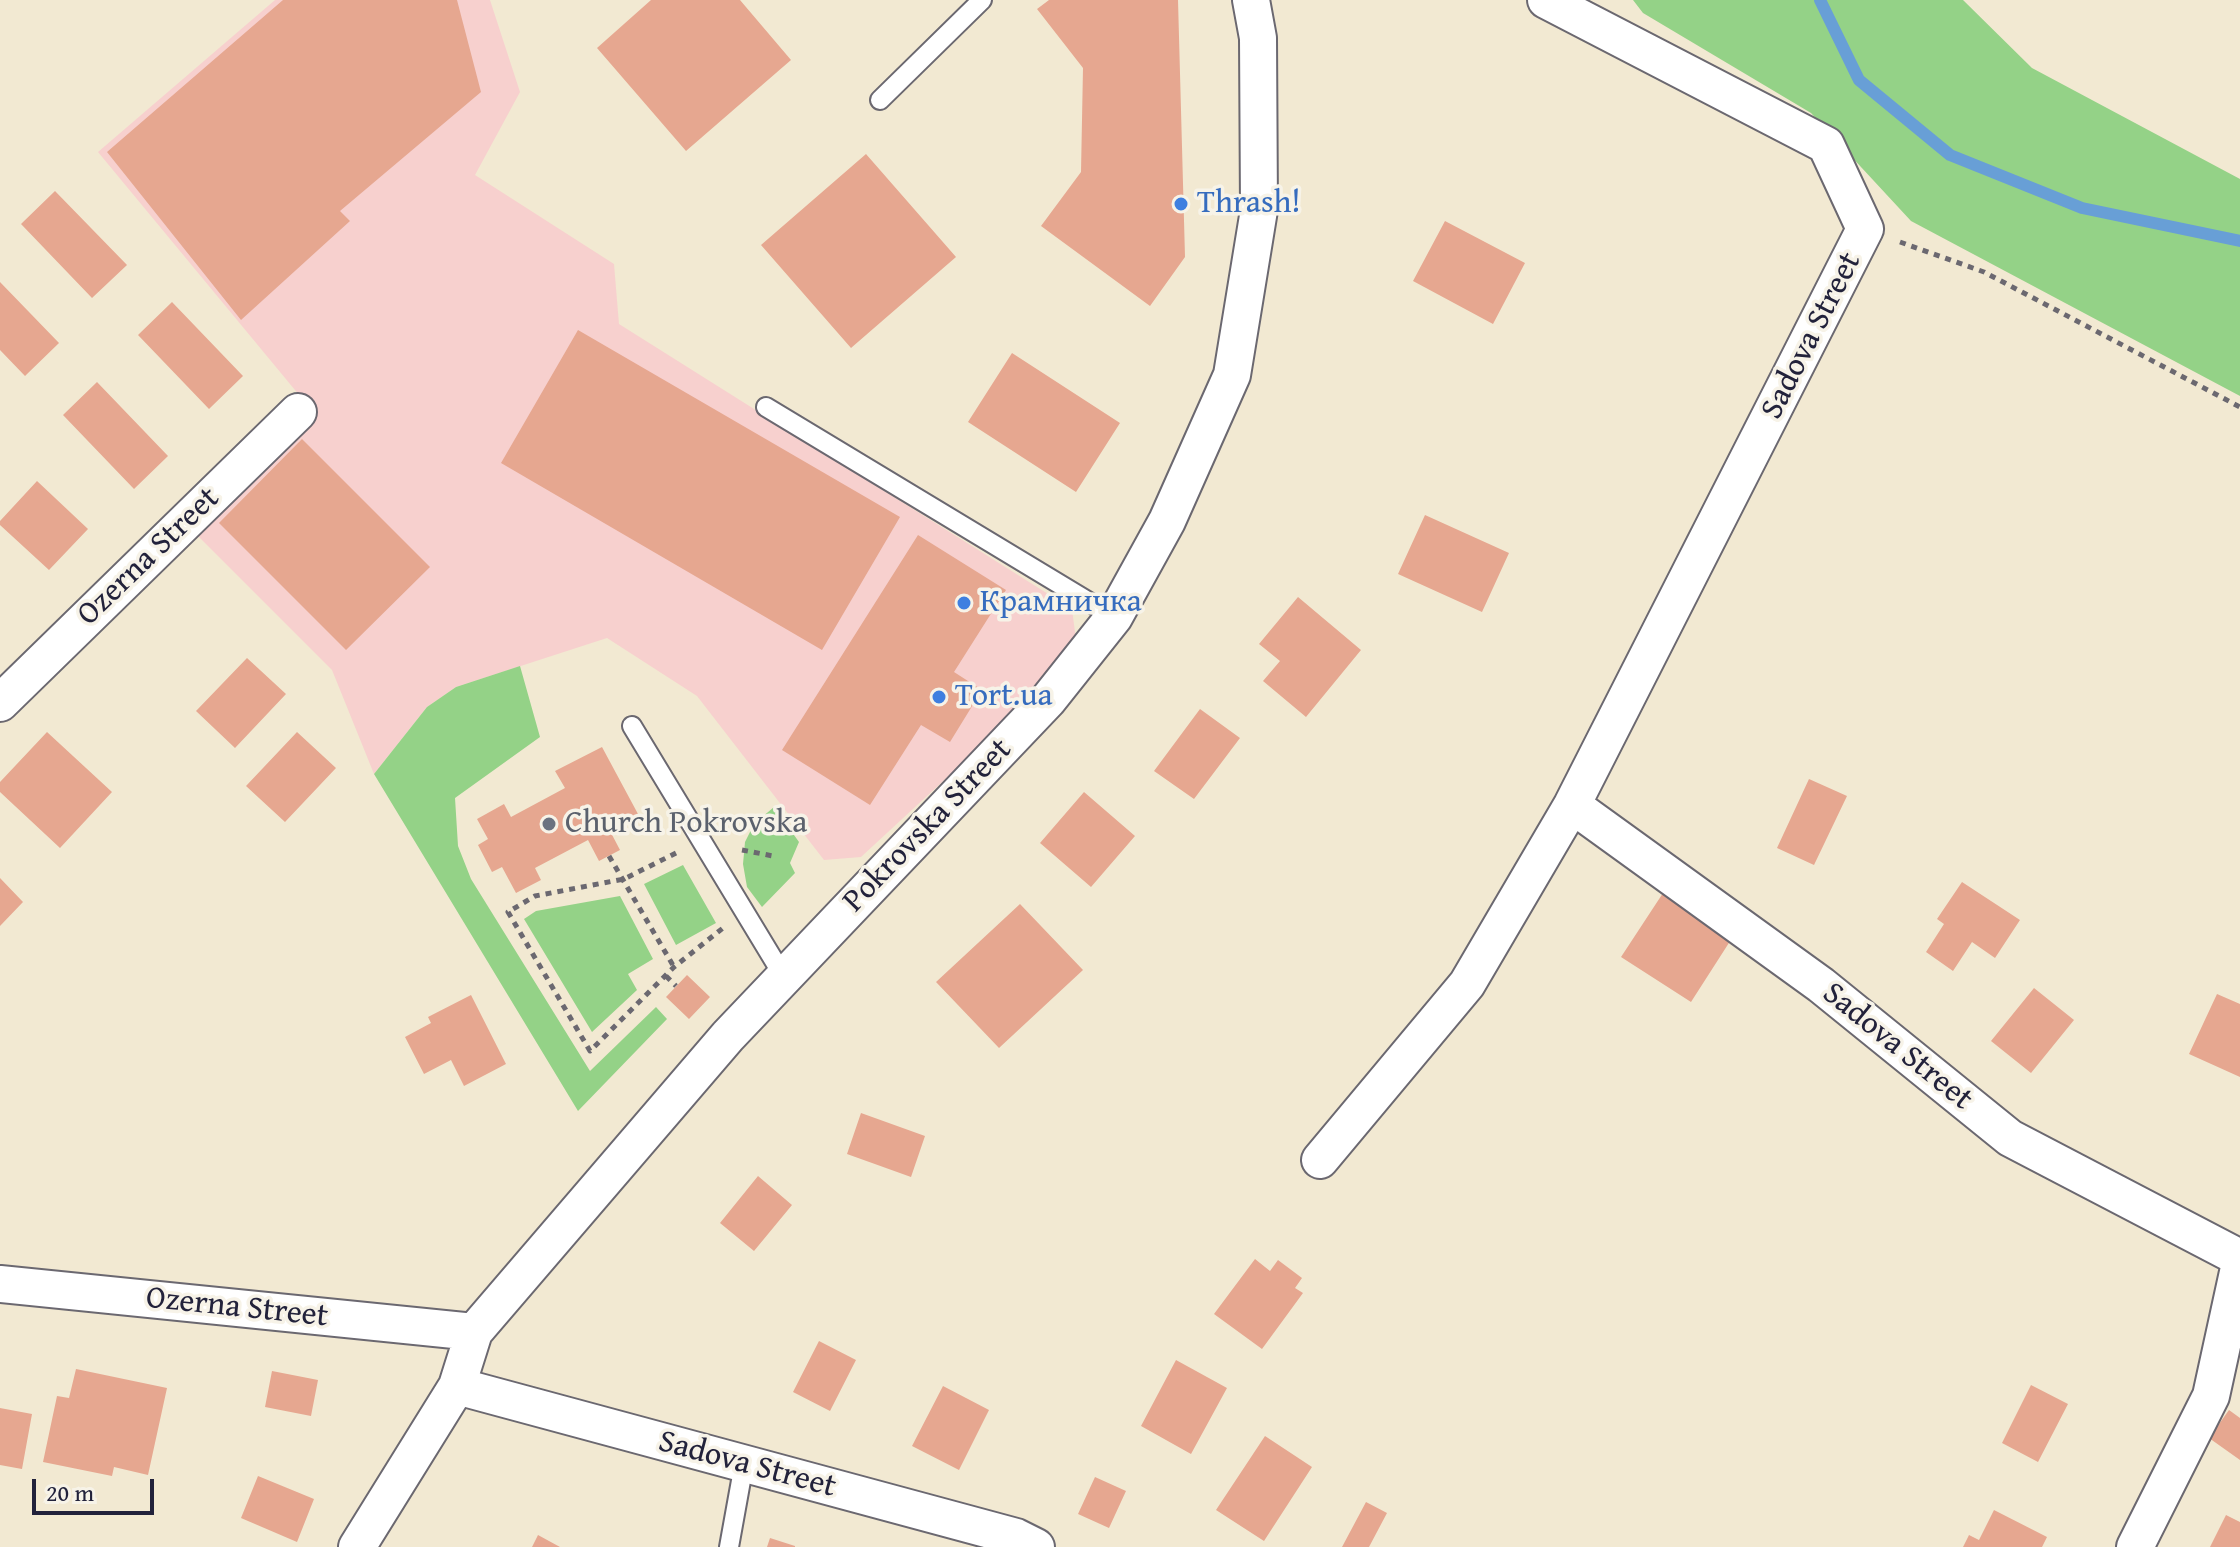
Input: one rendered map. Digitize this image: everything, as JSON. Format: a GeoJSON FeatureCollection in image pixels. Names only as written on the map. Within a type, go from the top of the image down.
{"type":"FeatureCollection","features":[{"type":"Feature","properties":{"kind":"street","name":"Pokrovska Street"},"geometry":{"type":"LineString","coordinates":[[357,1547],[457,1386],[474,1332],[728,1036],[1048,700],[1114,617],[1167,521],[1232,375],[1259,210],[1258,38],[1251,0]]}},
{"type":"Feature","properties":{"kind":"street","name":"Sadova Street"},"geometry":{"type":"LineString","coordinates":[[1320,1160],[1467,984],[1572,805],[1865,229],[1826,145],[1546,0]]}},
{"type":"Feature","properties":{"kind":"street","name":"Ozerna Street"},"geometry":{"type":"LineString","coordinates":[[0,703],[298,412]]}},
{"type":"Feature","properties":{"kind":"street","name":"Sadova Street"},"geometry":{"type":"LineString","coordinates":[[1572,805],[1821,985],[2010,1138],[2240,1261],[2211,1396],[2135,1547]]}},
{"type":"Feature","properties":{"kind":"street","name":"Ozerna Street"},"geometry":{"type":"LineString","coordinates":[[0,1284],[474,1332]]}},
{"type":"Feature","properties":{"kind":"street","name":"Sadova Street"},"geometry":{"type":"LineString","coordinates":[[457,1386],[1016,1537],[1036,1547]]}},
{"type":"Feature","properties":{"kind":"lane"},"geometry":{"type":"LineString","coordinates":[[880,100],[982,0]]}},
{"type":"Feature","properties":{"kind":"lane"},"geometry":{"type":"LineString","coordinates":[[766,407],[1114,617]]}},
{"type":"Feature","properties":{"kind":"lane"},"geometry":{"type":"LineString","coordinates":[[632,726],[784,977]]}},
{"type":"Feature","properties":{"kind":"lane"},"geometry":{"type":"LineString","coordinates":[[729,1547],[744,1464]]}},
{"type":"Feature","properties":{"kind":"path"},"geometry":{"type":"LineString","coordinates":[[1865,229],[1984,272],[2240,407]]}},
{"type":"Feature","properties":{"kind":"path"},"geometry":{"type":"LineString","coordinates":[[609,856],[674,967]]}},
{"type":"Feature","properties":{"kind":"path"},"geometry":{"type":"LineString","coordinates":[[624,879],[535,896],[508,912],[590,1051],[674,967],[743,913]]}},
{"type":"Feature","properties":{"kind":"path"},"geometry":{"type":"LineString","coordinates":[[665,976],[676,986]]}},
{"type":"Feature","properties":{"kind":"shaded area"},"geometry":{"type":"Polygon","coordinates":[[[275,0],[490,0],[520,92],[475,175],[614,264],[619,324],[1072,609],[1076,640],[967,759],[861,857],[824,860],[697,696],[607,638],[456,687],[427,707],[374,774],[332,670],[195,533],[314,413],[98,152],[275,0]]]}},
{"type":"Feature","properties":{"kind":"green space"},"geometry":{"type":"Polygon","coordinates":[[[1633,0],[1963,0],[2032,68],[2240,179],[2240,396],[1911,221],[1811,113],[1643,13],[1633,0]]]}},
{"type":"Feature","properties":{"kind":"green space"},"geometry":{"type":"Polygon","coordinates":[[[520,666],[540,737],[455,798],[458,846],[471,879],[590,1071],[656,1007],[667,1019],[578,1111],[374,774],[427,707],[456,687],[520,666]]]}},
{"type":"Feature","properties":{"kind":"green space"},"geometry":{"type":"Polygon","coordinates":[[[774,807],[799,842],[790,863],[795,873],[762,907],[747,887],[743,864],[745,842],[754,824],[774,807]]]}},
{"type":"Feature","properties":{"kind":"green space"},"geometry":{"type":"Polygon","coordinates":[[[683,865],[716,923],[676,945],[644,884],[683,865]]]}},
{"type":"Feature","properties":{"kind":"green space"},"geometry":{"type":"Polygon","coordinates":[[[620,896],[653,959],[628,974],[637,990],[592,1032],[524,919],[536,911],[620,896]]]}},
{"type":"Feature","properties":{"kind":"building"},"geometry":{"type":"Polygon","coordinates":[[[283,0],[457,0],[481,92],[340,211],[350,221],[241,320],[107,152],[283,0]]]}},
{"type":"Feature","properties":{"kind":"building"},"geometry":{"type":"Polygon","coordinates":[[[651,0],[740,0],[791,60],[686,151],[597,48],[651,0]]]}},
{"type":"Feature","properties":{"kind":"building"},"geometry":{"type":"Polygon","coordinates":[[[1049,0],[1178,0],[1185,257],[1150,306],[1041,226],[1081,172],[1083,68],[1037,9],[1049,0]]]}},
{"type":"Feature","properties":{"kind":"building"},"geometry":{"type":"Polygon","coordinates":[[[866,154],[956,257],[851,348],[761,245],[866,154]]]}},
{"type":"Feature","properties":{"kind":"building"},"geometry":{"type":"Polygon","coordinates":[[[55,191],[127,265],[92,298],[21,224],[55,191]]]}},
{"type":"Feature","properties":{"kind":"building"},"geometry":{"type":"Polygon","coordinates":[[[1445,221],[1525,263],[1493,324],[1413,281],[1445,221]]]}},
{"type":"Feature","properties":{"kind":"building"},"geometry":{"type":"Polygon","coordinates":[[[0,282],[59,343],[25,376],[0,350],[0,282]]]}},
{"type":"Feature","properties":{"kind":"building"},"geometry":{"type":"Polygon","coordinates":[[[172,302],[243,376],[209,409],[138,335],[172,302]]]}},
{"type":"Feature","properties":{"kind":"building"},"geometry":{"type":"Polygon","coordinates":[[[578,330],[900,517],[822,650],[501,463],[578,330]]]}},
{"type":"Feature","properties":{"kind":"building"},"geometry":{"type":"Polygon","coordinates":[[[1012,353],[1120,423],[1076,492],[968,422],[1012,353]]]}},
{"type":"Feature","properties":{"kind":"building"},"geometry":{"type":"Polygon","coordinates":[[[97,382],[168,456],[134,489],[63,415],[97,382]]]}},
{"type":"Feature","properties":{"kind":"building"},"geometry":{"type":"Polygon","coordinates":[[[302,439],[430,567],[346,650],[219,523],[302,439]]]}},
{"type":"Feature","properties":{"kind":"building"},"geometry":{"type":"Polygon","coordinates":[[[37,481],[88,529],[49,570],[0,525],[0,521],[37,481]]]}},
{"type":"Feature","properties":{"kind":"building"},"geometry":{"type":"Polygon","coordinates":[[[1425,515],[1509,553],[1482,612],[1398,574],[1425,515]]]}},
{"type":"Feature","properties":{"kind":"building"},"geometry":{"type":"Polygon","coordinates":[[[918,535],[1006,590],[954,672],[982,690],[950,742],[921,725],[870,805],[782,750],[918,535]]]}},
{"type":"Feature","properties":{"kind":"building"},"geometry":{"type":"Polygon","coordinates":[[[1298,597],[1361,650],[1306,717],[1263,681],[1280,661],[1259,644],[1298,597]]]}},
{"type":"Feature","properties":{"kind":"building"},"geometry":{"type":"Polygon","coordinates":[[[247,658],[286,694],[235,748],[196,711],[247,658]]]}},
{"type":"Feature","properties":{"kind":"building"},"geometry":{"type":"Polygon","coordinates":[[[1200,709],[1240,738],[1194,799],[1154,771],[1200,709]]]}},
{"type":"Feature","properties":{"kind":"building"},"geometry":{"type":"Polygon","coordinates":[[[47,732],[112,792],[60,848],[0,792],[0,782],[47,732]]]}},
{"type":"Feature","properties":{"kind":"building"},"geometry":{"type":"Polygon","coordinates":[[[297,732],[336,768],[285,822],[246,786],[297,732]]]}},
{"type":"Feature","properties":{"kind":"building","name":"Church Pokrovska"},"geometry":{"type":"Polygon","coordinates":[[[602,747],[638,814],[609,829],[620,850],[599,861],[588,840],[535,868],[541,880],[516,893],[502,867],[492,872],[478,845],[488,839],[477,819],[504,804],[511,817],[565,788],[555,771],[602,747]]]}},
{"type":"Feature","properties":{"kind":"building"},"geometry":{"type":"Polygon","coordinates":[[[1809,779],[1847,796],[1814,865],[1777,848],[1809,779]]]}},
{"type":"Feature","properties":{"kind":"building"},"geometry":{"type":"Polygon","coordinates":[[[1084,792],[1135,836],[1091,887],[1040,843],[1084,792]]]}},
{"type":"Feature","properties":{"kind":"building"},"geometry":{"type":"Polygon","coordinates":[[[0,878],[23,902],[0,926],[0,878]]]}},
{"type":"Feature","properties":{"kind":"building"},"geometry":{"type":"Polygon","coordinates":[[[1962,882],[2020,920],[1995,958],[1972,942],[1953,971],[1926,952],[1944,924],[1937,919],[1962,882]]]}},
{"type":"Feature","properties":{"kind":"building"},"geometry":{"type":"Polygon","coordinates":[[[1665,890],[1734,935],[1691,1002],[1621,957],[1665,890]]]}},
{"type":"Feature","properties":{"kind":"building"},"geometry":{"type":"Polygon","coordinates":[[[1020,904],[1083,970],[999,1048],[936,982],[1020,904]]]}},
{"type":"Feature","properties":{"kind":"building"},"geometry":{"type":"Polygon","coordinates":[[[687,975],[710,997],[689,1019],[666,997],[687,975]]]}},
{"type":"Feature","properties":{"kind":"building"},"geometry":{"type":"Polygon","coordinates":[[[2034,988],[2074,1020],[2031,1073],[1991,1041],[2034,988]]]}},
{"type":"Feature","properties":{"kind":"building"},"geometry":{"type":"Polygon","coordinates":[[[2217,994],[2240,1004],[2240,1077],[2189,1054],[2217,994]]]}},
{"type":"Feature","properties":{"kind":"building"},"geometry":{"type":"Polygon","coordinates":[[[471,995],[506,1064],[464,1086],[451,1060],[424,1074],[405,1037],[431,1023],[428,1017],[471,995]]]}},
{"type":"Feature","properties":{"kind":"building"},"geometry":{"type":"Polygon","coordinates":[[[861,1113],[925,1136],[911,1177],[847,1154],[861,1113]]]}},
{"type":"Feature","properties":{"kind":"building"},"geometry":{"type":"Polygon","coordinates":[[[758,1176],[792,1205],[754,1251],[720,1223],[758,1176]]]}},
{"type":"Feature","properties":{"kind":"building"},"geometry":{"type":"Polygon","coordinates":[[[1255,1259],[1270,1271],[1278,1260],[1302,1278],[1295,1288],[1303,1293],[1262,1349],[1214,1314],[1255,1259]]]}},
{"type":"Feature","properties":{"kind":"building"},"geometry":{"type":"Polygon","coordinates":[[[819,1341],[856,1360],[830,1411],[793,1392],[819,1341]]]}},
{"type":"Feature","properties":{"kind":"building"},"geometry":{"type":"Polygon","coordinates":[[[1176,1360],[1227,1388],[1191,1454],[1141,1426],[1176,1360]]]}},
{"type":"Feature","properties":{"kind":"building"},"geometry":{"type":"Polygon","coordinates":[[[76,1369],[167,1388],[148,1475],[114,1467],[112,1476],[43,1462],[57,1396],[69,1398],[76,1369]]]}},
{"type":"Feature","properties":{"kind":"building"},"geometry":{"type":"Polygon","coordinates":[[[272,1371],[318,1380],[311,1416],[265,1407],[272,1371]]]}},
{"type":"Feature","properties":{"kind":"building"},"geometry":{"type":"Polygon","coordinates":[[[2031,1385],[2068,1404],[2038,1462],[2002,1443],[2031,1385]]]}},
{"type":"Feature","properties":{"kind":"building"},"geometry":{"type":"Polygon","coordinates":[[[943,1386],[989,1410],[959,1470],[912,1446],[943,1386]]]}},
{"type":"Feature","properties":{"kind":"building"},"geometry":{"type":"Polygon","coordinates":[[[0,1408],[32,1414],[22,1469],[0,1465],[0,1408]]]}},
{"type":"Feature","properties":{"kind":"building"},"geometry":{"type":"Polygon","coordinates":[[[2229,1410],[2240,1418],[2240,1460],[2209,1438],[2229,1410]]]}},
{"type":"Feature","properties":{"kind":"building"},"geometry":{"type":"Polygon","coordinates":[[[1265,1436],[1312,1467],[1264,1541],[1216,1510],[1265,1436]]]}},
{"type":"Feature","properties":{"kind":"building"},"geometry":{"type":"Polygon","coordinates":[[[258,1476],[314,1499],[297,1542],[241,1518],[258,1476]]]}},
{"type":"Feature","properties":{"kind":"building"},"geometry":{"type":"Polygon","coordinates":[[[1095,1477],[1126,1491],[1109,1528],[1078,1514],[1095,1477]]]}},
{"type":"Feature","properties":{"kind":"building"},"geometry":{"type":"Polygon","coordinates":[[[1366,1502],[1387,1513],[1369,1547],[1342,1547],[1366,1502]]]}},
{"type":"Feature","properties":{"kind":"building"},"geometry":{"type":"Polygon","coordinates":[[[1994,1510],[2047,1537],[2042,1547],[1963,1547],[1969,1535],[1979,1540],[1994,1510]]]}},
{"type":"Feature","properties":{"kind":"building"},"geometry":{"type":"Polygon","coordinates":[[[2226,1515],[2240,1522],[2240,1547],[2210,1547],[2226,1515]]]}},
{"type":"Feature","properties":{"kind":"building"},"geometry":{"type":"Polygon","coordinates":[[[538,1535],[560,1547],[532,1547],[538,1535]]]}},
{"type":"Feature","properties":{"kind":"building"},"geometry":{"type":"Polygon","coordinates":[[[770,1538],[795,1546],[795,1547],[767,1547],[770,1538]]]}},
{"type":"Feature","properties":{"kind":"waterway"},"geometry":{"type":"LineString","coordinates":[[1820,0],[1859,80],[1950,155],[2082,208],[2240,241]]}},
{"type":"Feature","properties":{"kind":"place","name":"Thrash!"},"geometry":{"type":"Point","coordinates":[1181,204]}},
{"type":"Feature","properties":{"kind":"place","name":"Крамничка"},"geometry":{"type":"Point","coordinates":[964,603]}},
{"type":"Feature","properties":{"kind":"place","name":"Tort.ua"},"geometry":{"type":"Point","coordinates":[939,697]}},
{"type":"Feature","properties":{"kind":"place","name":"Church Pokrovska"},"geometry":{"type":"Point","coordinates":[549,824]}}]}
